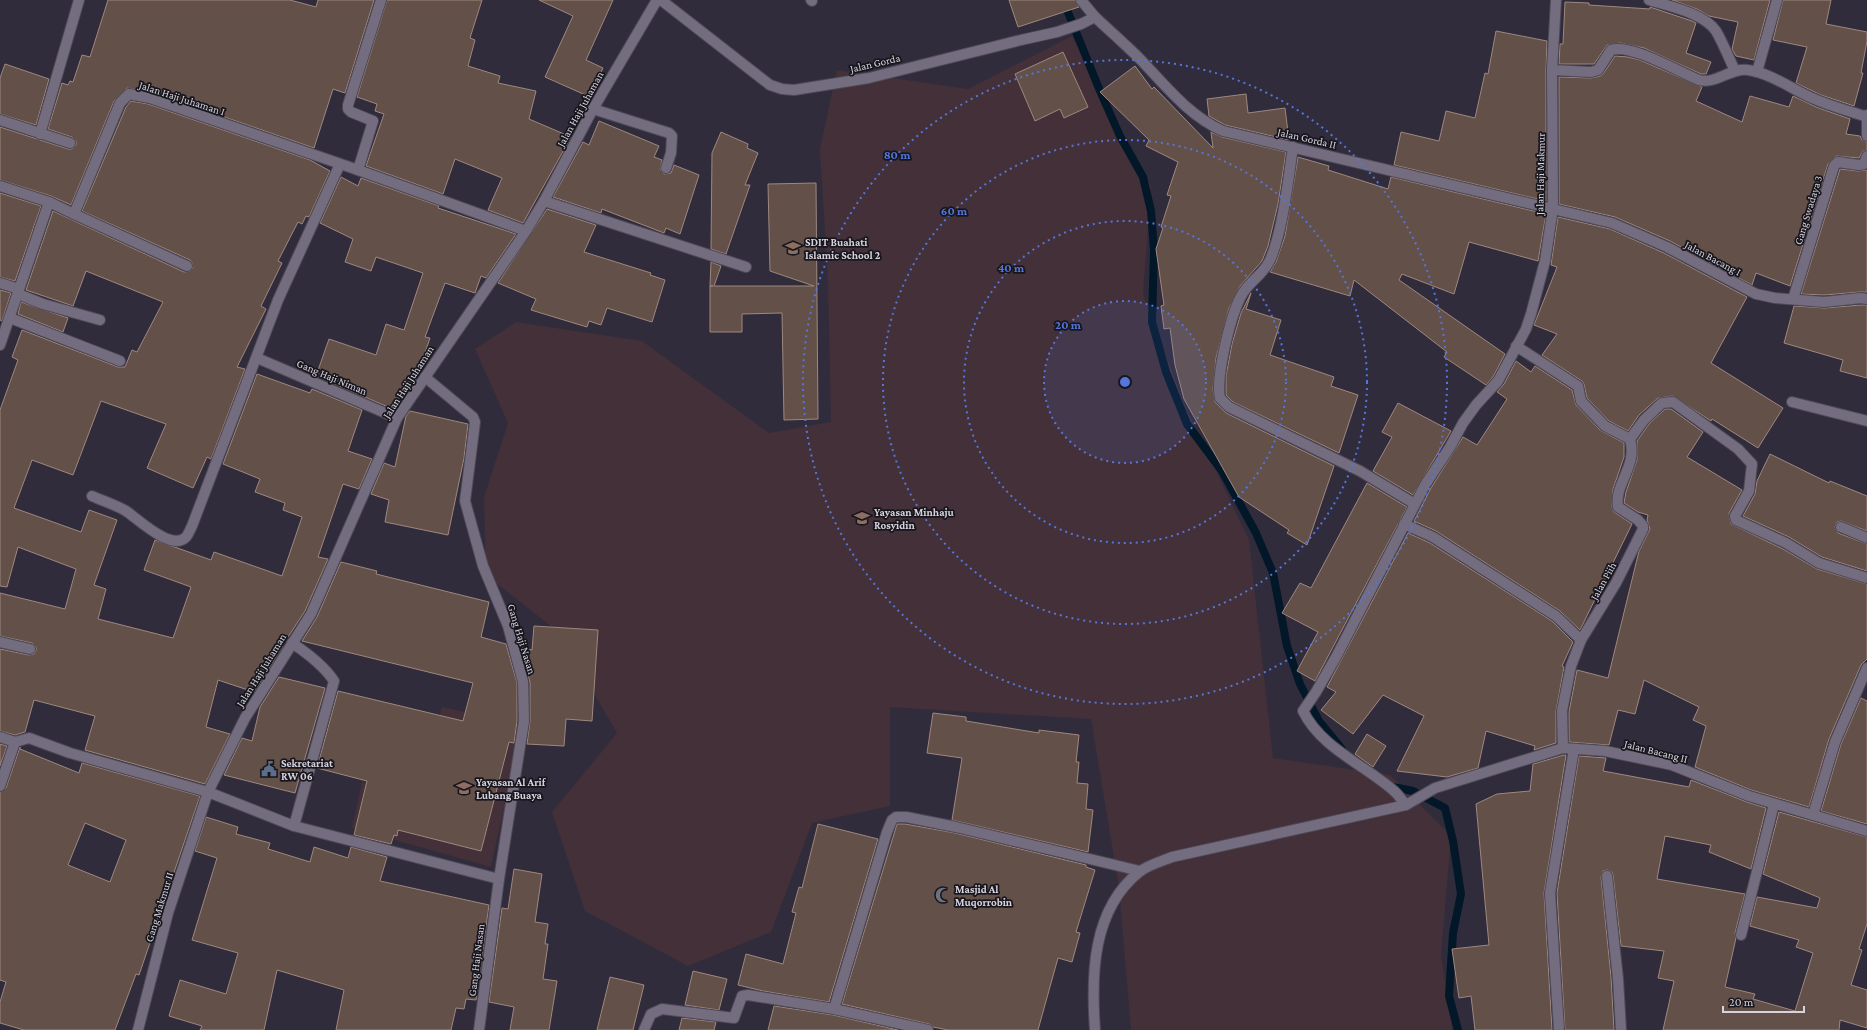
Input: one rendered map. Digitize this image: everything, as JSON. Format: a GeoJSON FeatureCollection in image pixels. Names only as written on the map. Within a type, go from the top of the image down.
{"type":"FeatureCollection","features":[{"type":"Feature","properties":{"kind":"street"},"geometry":{"type":"LineString","coordinates":[[40,134],[79,0]]}},
{"type":"Feature","properties":{"kind":"street"},"geometry":{"type":"LineString","coordinates":[[358,170],[373,121],[351,112],[348,109],[348,105],[381,0]]}},
{"type":"Feature","properties":{"kind":"street","name":"Jalan Haji Juhaman"},"geometry":{"type":"LineString","coordinates":[[208,792],[245,718],[310,614],[397,418],[526,231],[544,201],[593,109],[658,0]]}},
{"type":"Feature","properties":{"kind":"street","name":"Jalan Gorda"},"geometry":{"type":"LineString","coordinates":[[661,0],[761,79],[770,85],[782,89],[794,90],[869,78],[1057,32],[1081,24],[1095,17]]}},
{"type":"Feature","properties":{"kind":"street"},"geometry":{"type":"LineString","coordinates":[[1081,0],[1095,17]]}},
{"type":"Feature","properties":{"kind":"street","name":"Jalan Haji Makmur"},"geometry":{"type":"LineString","coordinates":[[1409,804],[1332,746],[1308,722],[1303,710],[1316,692],[1415,504],[1463,423],[1476,405],[1498,381],[1526,330],[1532,314],[1546,261],[1553,208],[1552,70],[1556,0]]}},
{"type":"Feature","properties":{"kind":"street"},"geometry":{"type":"LineString","coordinates":[[1649,0],[1684,11],[1707,22],[1716,31],[1735,71]]}},
{"type":"Feature","properties":{"kind":"street"},"geometry":{"type":"LineString","coordinates":[[1757,72],[1777,0]]}},
{"type":"Feature","properties":{"kind":"street","name":"Jalan Gorda II"},"geometry":{"type":"LineString","coordinates":[[1095,17],[1134,53],[1196,116],[1209,124],[1236,135],[1294,147],[1553,208]]}},
{"type":"Feature","properties":{"kind":"street"},"geometry":{"type":"LineString","coordinates":[[1552,70],[1591,72],[1598,70],[1611,50],[1617,48],[1631,51],[1668,65],[1700,80],[1714,79],[1735,71],[1746,70],[1757,72],[1813,98],[1867,116],[1867,136]]}},
{"type":"Feature","properties":{"kind":"street","name":"Jalan Haji Juhaman I"},"geometry":{"type":"LineString","coordinates":[[74,214],[120,103],[129,94],[150,98],[358,170],[526,231]]}},
{"type":"Feature","properties":{"kind":"street"},"geometry":{"type":"LineString","coordinates":[[593,109],[669,133],[672,136],[671,153],[666,168]]}},
{"type":"Feature","properties":{"kind":"street"},"geometry":{"type":"LineString","coordinates":[[0,120],[70,144]]}},
{"type":"Feature","properties":{"kind":"street"},"geometry":{"type":"LineString","coordinates":[[1294,147],[1282,212],[1270,260],[1264,272],[1245,290],[1236,304],[1219,381],[1220,398],[1229,407],[1360,470],[1415,504]]}},
{"type":"Feature","properties":{"kind":"street","name":"Gang Swadaya 3"},"geometry":{"type":"LineString","coordinates":[[1793,299],[1835,163],[1864,164],[1867,156]]}},
{"type":"Feature","properties":{"kind":"street"},"geometry":{"type":"LineString","coordinates":[[92,496],[122,509],[141,523],[170,540],[180,540],[186,538],[257,358],[278,300],[340,164]]}},
{"type":"Feature","properties":{"kind":"street"},"geometry":{"type":"LineString","coordinates":[[0,186],[49,202],[187,266]]}},
{"type":"Feature","properties":{"kind":"street"},"geometry":{"type":"LineString","coordinates":[[544,201],[746,267]]}},
{"type":"Feature","properties":{"kind":"street"},"geometry":{"type":"LineString","coordinates":[[0,345],[49,202]]}},
{"type":"Feature","properties":{"kind":"street","name":"Jalan Bacang I"},"geometry":{"type":"LineString","coordinates":[[1553,208],[1612,223],[1667,247],[1756,294],[1824,302],[1862,298],[1867,299]]}},
{"type":"Feature","properties":{"kind":"street"},"geometry":{"type":"LineString","coordinates":[[0,283],[43,304],[100,320]]}},
{"type":"Feature","properties":{"kind":"street"},"geometry":{"type":"LineString","coordinates":[[10,318],[120,361]]}},
{"type":"Feature","properties":{"kind":"street"},"geometry":{"type":"LineString","coordinates":[[1516,346],[1578,386],[1581,401],[1605,426],[1630,439],[1644,420],[1662,403],[1673,402],[1738,449],[1752,464],[1749,491],[1735,516],[1736,520],[1786,542],[1819,563],[1867,578]]}},
{"type":"Feature","properties":{"kind":"street","name":"Gang Haji Niman"},"geometry":{"type":"LineString","coordinates":[[257,358],[397,418]]}},
{"type":"Feature","properties":{"kind":"street","name":"Gang Haji Nasan"},"geometry":{"type":"LineString","coordinates":[[425,377],[474,420],[476,427],[465,502],[483,566],[508,626],[523,682],[523,730],[499,879],[481,1029]]}},
{"type":"Feature","properties":{"kind":"street"},"geometry":{"type":"LineString","coordinates":[[1792,402],[1867,421]]}},
{"type":"Feature","properties":{"kind":"street","name":"Jalan Piih"},"geometry":{"type":"LineString","coordinates":[[1563,748],[1562,710],[1564,695],[1571,666],[1580,640],[1616,583],[1643,529],[1643,526],[1638,520],[1618,507],[1616,497],[1628,472],[1632,448],[1630,439]]}},
{"type":"Feature","properties":{"kind":"street"},"geometry":{"type":"LineString","coordinates":[[1404,524],[1434,537],[1556,616],[1580,640]]}},
{"type":"Feature","properties":{"kind":"street"},"geometry":{"type":"LineString","coordinates":[[1841,527],[1867,538]]}},
{"type":"Feature","properties":{"kind":"street"},"geometry":{"type":"LineString","coordinates":[[0,642],[30,649]]}},
{"type":"Feature","properties":{"kind":"street"},"geometry":{"type":"LineString","coordinates":[[292,643],[303,650],[330,675],[334,681],[294,826]]}},
{"type":"Feature","properties":{"kind":"street"},"geometry":{"type":"LineString","coordinates":[[1813,815],[1836,742],[1867,668]]}},
{"type":"Feature","properties":{"kind":"street"},"geometry":{"type":"LineString","coordinates":[[0,738],[15,742],[29,738],[70,753],[208,792],[294,826],[499,879]]}},
{"type":"Feature","properties":{"kind":"street"},"geometry":{"type":"LineString","coordinates":[[0,786],[15,742]]}},
{"type":"Feature","properties":{"kind":"street","name":"Jalan Bacang II"},"geometry":{"type":"LineString","coordinates":[[1140,871],[1172,857],[1409,804],[1435,788],[1563,748],[1605,751],[1672,765],[1749,796],[1867,831]]}},
{"type":"Feature","properties":{"kind":"street"},"geometry":{"type":"LineString","coordinates":[[1559,1030],[1550,892],[1574,749]]}},
{"type":"Feature","properties":{"kind":"street","name":"Gang Makmur II"},"geometry":{"type":"LineString","coordinates":[[138,1030],[168,913],[208,792]]}},
{"type":"Feature","properties":{"kind":"street"},"geometry":{"type":"LineString","coordinates":[[1741,935],[1774,804]]}},
{"type":"Feature","properties":{"kind":"street"},"geometry":{"type":"LineString","coordinates":[[834,1009],[887,832],[892,820],[896,817],[906,817],[956,827],[1140,871],[1117,896],[1103,923],[1095,959],[1092,999],[1095,1030]]}},
{"type":"Feature","properties":{"kind":"street"},"geometry":{"type":"LineString","coordinates":[[1607,876],[1618,979],[1621,1030]]}},
{"type":"Feature","properties":{"kind":"street"},"geometry":{"type":"LineString","coordinates":[[644,1030],[651,1014],[662,1009],[731,1019],[735,1016],[742,996],[748,995],[834,1009],[928,1030]]}},
{"type":"Feature","properties":{"kind":"shaded area","name":"Yayasan Minhaju Rosyidin"},"geometry":{"type":"Polygon","coordinates":[[[1072,36],[1151,186],[1143,294],[1186,408],[1249,540],[1273,758],[1390,775],[1451,836],[1441,955],[1452,1030],[1131,1030],[1119,888],[1091,719],[890,707],[890,806],[812,823],[771,932],[688,966],[585,911],[552,812],[617,733],[557,631],[486,575],[484,497],[508,423],[475,349],[516,322],[642,341],[769,433],[831,422],[828,281],[820,149],[837,70],[968,89],[1072,36]]]}},
{"type":"Feature","properties":{"kind":"shaded area","name":"Yayasan Al Arif Lubang Buaya"},"geometry":{"type":"Polygon","coordinates":[[[442,707],[522,725],[491,867],[352,828],[362,782],[418,794],[442,707]]]}},
{"type":"Feature","properties":{"kind":"building"},"geometry":{"type":"Polygon","coordinates":[[[108,0],[290,0],[316,7],[318,0],[374,0],[345,93],[333,89],[314,148],[152,92],[127,88],[114,101],[71,205],[51,196],[0,180],[0,127],[68,149],[72,149],[76,145],[76,141],[72,137],[48,129],[62,83],[68,85],[70,81],[73,82],[82,55],[90,57],[108,0]]]}},
{"type":"Feature","properties":{"kind":"building"},"geometry":{"type":"Polygon","coordinates":[[[387,0],[482,0],[470,38],[475,40],[468,66],[500,76],[498,83],[536,91],[529,119],[571,137],[523,223],[488,210],[502,178],[455,159],[443,194],[366,166],[384,114],[375,111],[377,104],[357,97],[387,0]]]}},
{"type":"Feature","properties":{"kind":"building"},"geometry":{"type":"Polygon","coordinates":[[[539,0],[613,0],[586,60],[603,68],[590,97],[545,77],[573,16],[539,0]]]}},
{"type":"Feature","properties":{"kind":"building"},"geometry":{"type":"Polygon","coordinates":[[[1009,0],[1075,0],[1079,7],[1018,27],[1009,0]]]}},
{"type":"Feature","properties":{"kind":"building"},"geometry":{"type":"Polygon","coordinates":[[[1672,0],[1770,0],[1754,60],[1736,56],[1732,49],[1738,22],[1709,16],[1697,9],[1672,0]]]}},
{"type":"Feature","properties":{"kind":"building"},"geometry":{"type":"Polygon","coordinates":[[[1783,0],[1831,0],[1826,24],[1867,32],[1867,41],[1861,73],[1863,73],[1854,106],[1821,95],[1796,83],[1807,47],[1773,40],[1783,0]]]}},
{"type":"Feature","properties":{"kind":"building"},"geometry":{"type":"Polygon","coordinates":[[[1565,2],[1650,9],[1650,7],[1696,23],[1686,53],[1711,62],[1706,74],[1701,74],[1644,48],[1620,43],[1607,45],[1594,64],[1559,64],[1560,44],[1563,44],[1565,2]]]}},
{"type":"Feature","properties":{"kind":"building"},"geometry":{"type":"Polygon","coordinates":[[[1496,31],[1547,41],[1546,201],[1394,165],[1401,132],[1439,141],[1446,111],[1475,118],[1485,73],[1488,74],[1496,31]]]}},
{"type":"Feature","properties":{"kind":"building"},"geometry":{"type":"Polygon","coordinates":[[[1063,52],[1088,107],[1064,118],[1060,109],[1035,121],[1015,74],[1063,52]]]}},
{"type":"Feature","properties":{"kind":"building"},"geometry":{"type":"Polygon","coordinates":[[[1615,56],[1640,60],[1702,87],[1696,101],[1742,122],[1750,96],[1789,107],[1793,96],[1816,107],[1850,119],[1846,134],[1860,136],[1862,140],[1867,142],[1867,150],[1863,151],[1859,158],[1836,156],[1828,164],[1790,286],[1756,273],[1752,285],[1670,241],[1615,217],[1559,204],[1559,77],[1591,78],[1600,76],[1615,56]]]}},
{"type":"Feature","properties":{"kind":"building"},"geometry":{"type":"Polygon","coordinates":[[[5,64],[49,79],[36,125],[0,114],[0,78],[5,64]]]}},
{"type":"Feature","properties":{"kind":"building"},"geometry":{"type":"Polygon","coordinates":[[[1135,66],[1152,89],[1154,87],[1213,148],[1211,132],[1222,137],[1286,152],[1278,204],[1268,246],[1262,261],[1240,286],[1229,308],[1216,358],[1213,389],[1215,402],[1226,413],[1334,466],[1307,545],[1287,533],[1289,530],[1239,497],[1184,399],[1175,365],[1170,328],[1164,329],[1161,306],[1164,305],[1156,249],[1171,196],[1167,195],[1178,162],[1146,146],[1149,140],[1100,92],[1135,66]]]}},
{"type":"Feature","properties":{"kind":"building"},"geometry":{"type":"Polygon","coordinates":[[[1246,94],[1248,113],[1285,108],[1289,140],[1225,125],[1209,116],[1207,99],[1246,94]]]}},
{"type":"Feature","properties":{"kind":"building"},"geometry":{"type":"Polygon","coordinates":[[[131,101],[148,104],[310,160],[330,171],[309,217],[306,216],[302,224],[298,222],[278,261],[282,263],[261,306],[266,309],[237,367],[245,369],[211,459],[207,457],[193,488],[147,468],[166,424],[101,401],[73,475],[32,460],[14,508],[81,532],[89,510],[117,520],[94,585],[106,589],[98,619],[173,638],[191,587],[144,570],[155,540],[211,560],[214,552],[282,576],[302,517],[283,510],[285,503],[255,492],[260,479],[223,464],[257,374],[310,393],[312,389],[362,410],[348,451],[372,459],[359,489],[343,484],[318,557],[328,559],[305,611],[288,637],[285,636],[282,647],[254,692],[218,680],[206,727],[230,734],[205,784],[85,750],[95,716],[34,700],[25,732],[15,735],[0,731],[0,649],[29,655],[34,654],[36,647],[32,643],[0,636],[0,593],[65,609],[76,569],[18,547],[7,587],[0,586],[0,410],[18,360],[12,357],[22,330],[118,367],[125,367],[132,350],[137,352],[163,302],[86,271],[73,306],[26,290],[53,211],[184,272],[190,271],[193,268],[190,260],[82,211],[126,107],[131,101]]]}},
{"type":"Feature","properties":{"kind":"building"},"geometry":{"type":"Polygon","coordinates":[[[599,121],[659,146],[654,157],[662,160],[660,169],[664,174],[671,173],[674,165],[699,175],[680,234],[666,228],[664,233],[602,209],[601,213],[553,197],[583,142],[589,145],[599,121]]]}},
{"type":"Feature","properties":{"kind":"building"},"geometry":{"type":"Polygon","coordinates":[[[721,132],[748,144],[747,148],[758,153],[745,185],[750,185],[726,254],[711,249],[712,153],[721,132]]]}},
{"type":"Feature","properties":{"kind":"building"},"geometry":{"type":"Polygon","coordinates":[[[1298,157],[1329,166],[1328,170],[1388,189],[1391,177],[1546,214],[1538,261],[1469,242],[1454,294],[1402,274],[1399,280],[1505,354],[1493,377],[1486,385],[1444,357],[1447,352],[1354,280],[1350,296],[1270,272],[1276,262],[1285,236],[1298,157]]]}},
{"type":"Feature","properties":{"kind":"building"},"geometry":{"type":"Polygon","coordinates":[[[1840,169],[1858,171],[1867,170],[1867,292],[1824,295],[1801,294],[1840,169]]]}},
{"type":"Feature","properties":{"kind":"building"},"geometry":{"type":"Polygon","coordinates":[[[341,177],[358,186],[361,178],[439,206],[438,208],[516,234],[486,278],[481,276],[475,293],[445,283],[425,337],[430,338],[416,379],[395,410],[316,376],[329,339],[376,355],[386,324],[404,330],[423,273],[376,257],[371,271],[345,262],[353,239],[320,223],[341,177]]]}},
{"type":"Feature","properties":{"kind":"building","name":"SDIT Buahati Islamic School 2"},"geometry":{"type":"Polygon","coordinates":[[[816,183],[818,419],[784,420],[782,313],[742,314],[742,332],[710,332],[711,262],[721,266],[714,286],[814,286],[770,271],[768,184],[816,183]]]}},
{"type":"Feature","properties":{"kind":"building"},"geometry":{"type":"Polygon","coordinates":[[[0,193],[41,206],[15,281],[0,277],[0,193]]]}},
{"type":"Feature","properties":{"kind":"building"},"geometry":{"type":"Polygon","coordinates":[[[547,209],[596,225],[584,252],[651,273],[650,275],[665,280],[652,322],[607,308],[601,325],[589,321],[587,327],[531,310],[536,299],[498,283],[547,209]]]}},
{"type":"Feature","properties":{"kind":"building"},"geometry":{"type":"Polygon","coordinates":[[[1558,217],[1610,229],[1664,253],[1747,297],[1711,363],[1783,408],[1758,448],[1712,419],[1711,421],[1673,396],[1658,398],[1639,415],[1628,431],[1609,421],[1587,398],[1582,381],[1542,355],[1557,334],[1534,325],[1557,267],[1551,265],[1558,217]]]}},
{"type":"Feature","properties":{"kind":"building"},"geometry":{"type":"Polygon","coordinates":[[[0,290],[11,293],[2,321],[0,320],[0,290]]]}},
{"type":"Feature","properties":{"kind":"building"},"geometry":{"type":"Polygon","coordinates":[[[1251,293],[1246,309],[1281,320],[1270,355],[1334,377],[1331,386],[1358,395],[1339,453],[1233,402],[1226,395],[1226,376],[1232,344],[1241,313],[1251,293]]]}},
{"type":"Feature","properties":{"kind":"building"},"geometry":{"type":"Polygon","coordinates":[[[21,302],[68,318],[63,332],[18,314],[21,302]]]}},
{"type":"Feature","properties":{"kind":"building"},"geometry":{"type":"Polygon","coordinates":[[[1867,305],[1867,378],[1840,371],[1843,360],[1784,343],[1794,306],[1825,308],[1867,305]]]}},
{"type":"Feature","properties":{"kind":"building"},"geometry":{"type":"Polygon","coordinates":[[[1516,361],[1531,372],[1535,366],[1572,390],[1576,405],[1600,430],[1624,443],[1624,457],[1613,489],[1612,507],[1614,512],[1632,524],[1580,630],[1560,611],[1436,531],[1414,521],[1431,488],[1463,437],[1477,445],[1507,399],[1497,392],[1504,384],[1516,361]]]}},
{"type":"Feature","properties":{"kind":"building"},"geometry":{"type":"Polygon","coordinates":[[[1398,403],[1451,431],[1413,495],[1373,471],[1392,437],[1382,432],[1398,403]]]}},
{"type":"Feature","properties":{"kind":"building"},"geometry":{"type":"Polygon","coordinates":[[[1665,409],[1671,409],[1703,432],[1687,457],[1742,490],[1729,513],[1731,524],[1783,549],[1817,569],[1867,584],[1867,659],[1861,665],[1829,739],[1809,807],[1751,790],[1695,767],[1706,726],[1693,720],[1699,707],[1644,680],[1635,714],[1618,710],[1609,745],[1569,742],[1569,712],[1577,670],[1608,678],[1639,551],[1650,529],[1647,520],[1648,515],[1638,512],[1624,503],[1626,492],[1637,460],[1637,441],[1649,424],[1665,409]]]}},
{"type":"Feature","properties":{"kind":"building"},"geometry":{"type":"Polygon","coordinates":[[[410,411],[468,424],[464,458],[448,535],[385,522],[389,500],[371,494],[384,463],[395,467],[406,416],[410,411]]]}},
{"type":"Feature","properties":{"kind":"building"},"geometry":{"type":"Polygon","coordinates":[[[1770,454],[1829,483],[1830,481],[1867,496],[1867,531],[1841,521],[1837,522],[1835,527],[1838,533],[1867,544],[1867,571],[1822,557],[1789,537],[1743,516],[1755,494],[1757,481],[1770,454]]]}},
{"type":"Feature","properties":{"kind":"building"},"geometry":{"type":"Polygon","coordinates":[[[1367,483],[1407,507],[1315,681],[1297,671],[1318,632],[1282,613],[1300,583],[1311,588],[1367,483]]]}},
{"type":"Feature","properties":{"kind":"building"},"geometry":{"type":"Polygon","coordinates":[[[1408,533],[1430,543],[1552,621],[1573,642],[1562,666],[1564,667],[1556,711],[1556,743],[1534,750],[1535,746],[1486,731],[1478,768],[1447,777],[1397,771],[1424,716],[1383,695],[1353,734],[1321,710],[1336,692],[1327,687],[1408,533]]]}},
{"type":"Feature","properties":{"kind":"building"},"geometry":{"type":"Polygon","coordinates":[[[341,562],[377,571],[376,574],[489,602],[481,637],[506,644],[517,683],[517,721],[514,743],[509,742],[481,851],[398,830],[397,836],[394,835],[391,844],[354,835],[367,781],[317,768],[338,691],[463,721],[473,683],[302,641],[317,617],[341,562]]]}},
{"type":"Feature","properties":{"kind":"building"},"geometry":{"type":"Polygon","coordinates":[[[534,626],[598,630],[592,721],[566,719],[564,746],[527,744],[530,721],[530,682],[520,647],[532,650],[534,626]]]}},
{"type":"Feature","properties":{"kind":"building"},"geometry":{"type":"Polygon","coordinates":[[[279,677],[325,688],[295,793],[224,775],[242,738],[252,741],[260,707],[279,677]]]}},
{"type":"Feature","properties":{"kind":"building"},"geometry":{"type":"Polygon","coordinates":[[[1861,698],[1867,701],[1867,824],[1821,811],[1841,744],[1861,698]]]}},
{"type":"Feature","properties":{"kind":"building"},"geometry":{"type":"Polygon","coordinates":[[[933,713],[966,717],[966,721],[1039,733],[1039,730],[1079,735],[1076,762],[1079,762],[1077,783],[1088,784],[1086,809],[1093,810],[1088,852],[952,820],[962,758],[927,753],[933,713]]]}},
{"type":"Feature","properties":{"kind":"building"},"geometry":{"type":"Polygon","coordinates":[[[1367,734],[1386,746],[1373,767],[1355,754],[1367,734]]]}},
{"type":"Feature","properties":{"kind":"building"},"geometry":{"type":"Polygon","coordinates":[[[0,744],[7,746],[0,766],[0,744]]]}},
{"type":"Feature","properties":{"kind":"building"},"geometry":{"type":"Polygon","coordinates":[[[20,747],[20,749],[79,773],[82,763],[200,796],[139,975],[136,974],[115,1030],[24,1030],[0,1023],[0,1002],[6,982],[0,980],[0,792],[6,788],[20,747]],[[85,823],[68,865],[110,882],[126,840],[85,823]]]}},
{"type":"Feature","properties":{"kind":"building"},"geometry":{"type":"Polygon","coordinates":[[[1566,755],[1544,893],[1552,1030],[1475,1030],[1471,996],[1459,998],[1452,949],[1489,945],[1476,804],[1497,794],[1530,791],[1533,764],[1566,755]]]}},
{"type":"Feature","properties":{"kind":"building"},"geometry":{"type":"Polygon","coordinates":[[[1579,756],[1606,758],[1603,771],[1689,787],[1691,780],[1766,808],[1751,869],[1709,852],[1711,845],[1665,836],[1657,879],[1745,894],[1735,933],[1736,938],[1725,987],[1755,994],[1753,999],[1795,1011],[1813,953],[1796,947],[1799,940],[1750,926],[1757,897],[1817,908],[1820,898],[1763,874],[1779,812],[1867,837],[1867,924],[1859,949],[1862,950],[1851,985],[1867,990],[1867,1028],[1840,1020],[1839,1030],[1663,1030],[1674,981],[1658,978],[1664,951],[1621,946],[1613,875],[1612,872],[1607,870],[1603,871],[1601,877],[1611,977],[1614,1030],[1565,1030],[1557,893],[1579,756]]]}},
{"type":"Feature","properties":{"kind":"building"},"geometry":{"type":"Polygon","coordinates":[[[206,817],[238,827],[236,834],[270,843],[268,849],[310,862],[314,847],[348,858],[351,847],[387,857],[380,881],[489,905],[476,1000],[466,999],[464,1009],[456,1008],[451,1030],[336,1030],[344,990],[277,970],[264,1030],[200,1030],[202,1026],[169,1016],[180,980],[226,994],[238,953],[192,940],[217,858],[195,851],[206,817]]]}},
{"type":"Feature","properties":{"kind":"building"},"geometry":{"type":"Polygon","coordinates":[[[818,824],[878,839],[829,1002],[763,991],[738,985],[746,954],[783,964],[796,913],[792,912],[799,887],[802,888],[818,824]]]}},
{"type":"Feature","properties":{"kind":"building"},"geometry":{"type":"Polygon","coordinates":[[[897,824],[905,824],[955,833],[1086,865],[1086,867],[1095,870],[1076,932],[1080,933],[1072,962],[1058,958],[1038,1030],[948,1030],[933,1027],[929,1024],[842,1004],[897,824]]]}},
{"type":"Feature","properties":{"kind":"building"},"geometry":{"type":"Polygon","coordinates":[[[514,869],[542,874],[535,922],[548,924],[545,944],[548,944],[543,979],[557,981],[549,1030],[510,1030],[514,1007],[489,1002],[502,908],[508,909],[514,869]]]}},
{"type":"Feature","properties":{"kind":"building"},"geometry":{"type":"Polygon","coordinates":[[[693,971],[727,979],[719,1010],[685,1005],[693,971]]]}},
{"type":"Feature","properties":{"kind":"building"},"geometry":{"type":"Polygon","coordinates":[[[610,977],[644,985],[633,1030],[597,1030],[610,977]]]}},
{"type":"Feature","properties":{"kind":"building"},"geometry":{"type":"Polygon","coordinates":[[[774,1006],[833,1015],[898,1030],[768,1030],[774,1006]]]}},
{"type":"Feature","properties":{"kind":"building"},"geometry":{"type":"Polygon","coordinates":[[[682,1018],[716,1022],[714,1030],[679,1030],[682,1018]]]}},
{"type":"Feature","properties":{"kind":"waterway"},"geometry":{"type":"LineString","coordinates":[[1063,0],[1120,136],[1143,177],[1151,211],[1154,250],[1152,322],[1166,372],[1187,424],[1222,471],[1256,533],[1273,573],[1287,646],[1300,684],[1319,721],[1342,749]]}},
{"type":"Feature","properties":{"kind":"waterway"},"geometry":{"type":"LineString","coordinates":[[1388,786],[1413,791],[1445,808],[1453,841],[1461,894],[1453,933],[1449,996],[1458,1030]]}},
{"type":"Feature","properties":{"kind":"place","name":"SDIT Buahati Islamic School 2"},"geometry":{"type":"Point","coordinates":[793,248]}},
{"type":"Feature","properties":{"kind":"place","name":"Yayasan Minhaju Rosyidin"},"geometry":{"type":"Point","coordinates":[862,518]}},
{"type":"Feature","properties":{"kind":"place","name":"Sekretariat RW 06"},"geometry":{"type":"Point","coordinates":[269,769]}},
{"type":"Feature","properties":{"kind":"place","name":"Yayasan Al Arif Lubang Buaya"},"geometry":{"type":"Point","coordinates":[464,788]}},
{"type":"Feature","properties":{"kind":"place","name":"Masjid Al Muqorrobin"},"geometry":{"type":"Point","coordinates":[943,895]}}]}
